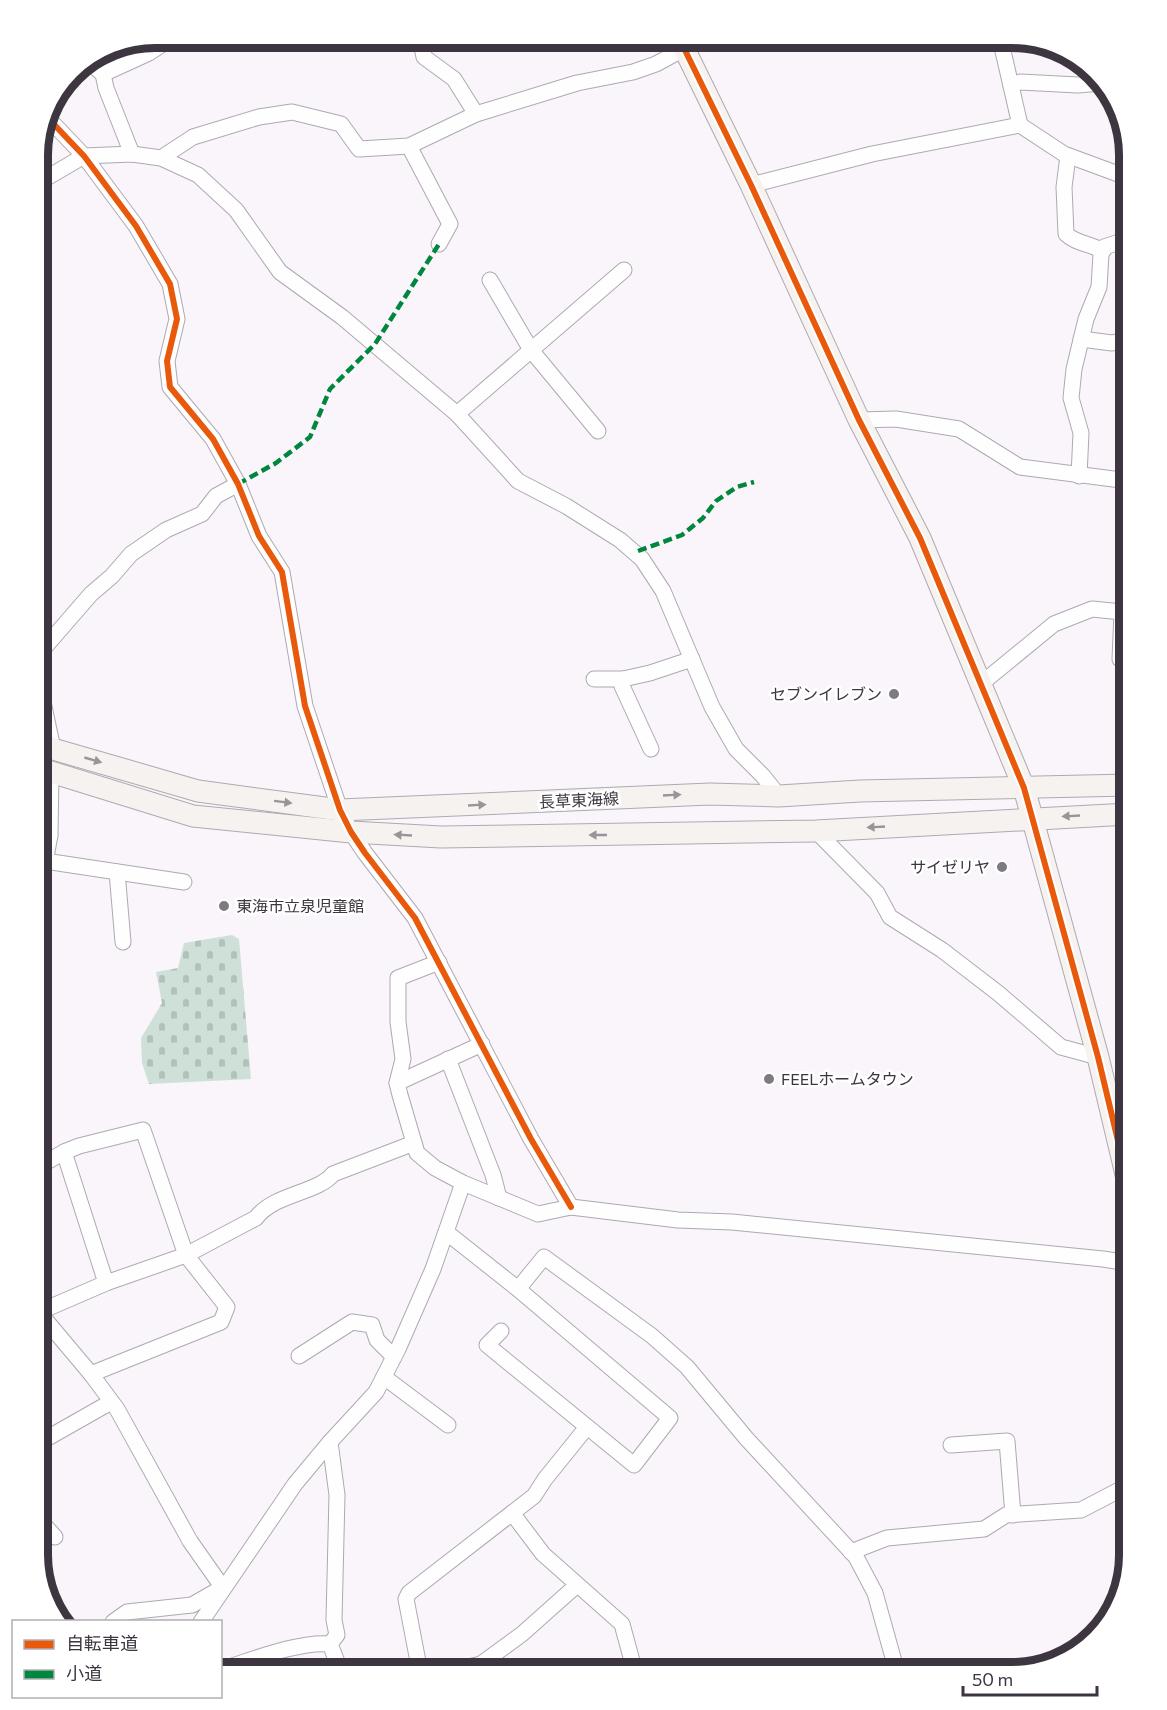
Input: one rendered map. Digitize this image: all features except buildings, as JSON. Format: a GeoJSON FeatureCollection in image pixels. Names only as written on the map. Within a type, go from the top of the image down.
{"type":"FeatureCollection","features":[{"type":"Feature","properties":{"kind":"main road"},"geometry":{"type":"LineString","coordinates":[[683,48],[751,185],[860,420],[920,538],[982,683],[1023,788],[1032,818],[1119,1142]]}},
{"type":"Feature","properties":{"kind":"main road","name":"長草東海線"},"geometry":{"type":"LineString","coordinates":[[48,746],[198,791],[340,810],[710,794],[778,796],[860,791],[1119,785]]}},
{"type":"Feature","properties":{"kind":"main road","name":"長草東海線"},"geometry":{"type":"LineString","coordinates":[[48,772],[193,816],[351,832],[441,837],[816,831],[1119,814]]}},
{"type":"Feature","properties":{"kind":"street"},"geometry":{"type":"LineString","coordinates":[[103,74],[157,48]]}},
{"type":"Feature","properties":{"kind":"street"},"geometry":{"type":"LineString","coordinates":[[422,48],[423,57],[454,79],[476,114]]}},
{"type":"Feature","properties":{"kind":"street"},"geometry":{"type":"LineString","coordinates":[[161,158],[193,137],[259,117],[292,112],[341,123],[359,149],[409,146],[476,114],[577,83],[633,72],[656,64],[675,48]]}},
{"type":"Feature","properties":{"kind":"street"},"geometry":{"type":"LineString","coordinates":[[1002,48],[1020,125]]}},
{"type":"Feature","properties":{"kind":"street"},"geometry":{"type":"LineString","coordinates":[[95,67],[103,74],[106,88],[132,154]]}},
{"type":"Feature","properties":{"kind":"street"},"geometry":{"type":"LineString","coordinates":[[1011,85],[1020,82],[1092,84]]}},
{"type":"Feature","properties":{"kind":"street"},"geometry":{"type":"LineString","coordinates":[[53,124],[84,156],[136,226],[170,284],[177,319],[167,361],[170,387],[213,439],[238,484],[259,536],[282,572],[305,706],[340,810],[351,832],[415,918],[531,1139],[571,1207]]}},
{"type":"Feature","properties":{"kind":"street"},"geometry":{"type":"LineString","coordinates":[[751,185],[872,154],[1020,125],[1068,156],[1119,174]]}},
{"type":"Feature","properties":{"kind":"street"},"geometry":{"type":"LineString","coordinates":[[409,146],[450,224],[439,244]]}},
{"type":"Feature","properties":{"kind":"street"},"geometry":{"type":"LineString","coordinates":[[48,177],[84,156],[132,154],[161,158],[198,175],[236,210],[280,272],[342,317],[457,414],[518,481],[566,506],[620,540],[642,559],[663,591],[712,707],[736,749],[763,776],[778,796]]}},
{"type":"Feature","properties":{"kind":"street"},"geometry":{"type":"LineString","coordinates":[[1068,156],[1064,187],[1066,234],[1103,251]]}},
{"type":"Feature","properties":{"kind":"street"},"geometry":{"type":"LineString","coordinates":[[1079,476],[1081,433],[1071,398],[1074,369],[1086,319],[1099,287],[1104,247],[1119,242]]}},
{"type":"Feature","properties":{"kind":"street"},"geometry":{"type":"LineString","coordinates":[[457,414],[624,270]]}},
{"type":"Feature","properties":{"kind":"street"},"geometry":{"type":"LineString","coordinates":[[490,280],[531,350],[598,431]]}},
{"type":"Feature","properties":{"kind":"street"},"geometry":{"type":"LineString","coordinates":[[1081,339],[1112,343],[1119,341]]}},
{"type":"Feature","properties":{"kind":"street"},"geometry":{"type":"LineString","coordinates":[[860,420],[896,419],[959,429],[1020,467],[1119,480]]}},
{"type":"Feature","properties":{"kind":"street"},"geometry":{"type":"LineString","coordinates":[[48,643],[91,594],[112,576],[131,554],[166,530],[202,514],[216,496],[238,484]]}},
{"type":"Feature","properties":{"kind":"street"},"geometry":{"type":"LineString","coordinates":[[982,683],[1054,624],[1092,609],[1119,611]]}},
{"type":"Feature","properties":{"kind":"street"},"geometry":{"type":"LineString","coordinates":[[594,679],[623,679],[692,659]]}},
{"type":"Feature","properties":{"kind":"street"},"geometry":{"type":"LineString","coordinates":[[623,679],[622,686],[651,748]]}},
{"type":"Feature","properties":{"kind":"street"},"geometry":{"type":"LineString","coordinates":[[48,814],[50,835],[48,840]]}},
{"type":"Feature","properties":{"kind":"street"},"geometry":{"type":"LineString","coordinates":[[816,831],[878,893],[890,916],[942,950],[998,993],[1060,1047],[1098,1057]]}},
{"type":"Feature","properties":{"kind":"street"},"geometry":{"type":"LineString","coordinates":[[48,858],[184,882]]}},
{"type":"Feature","properties":{"kind":"street"},"geometry":{"type":"LineString","coordinates":[[117,872],[123,942]]}},
{"type":"Feature","properties":{"kind":"street"},"geometry":{"type":"LineString","coordinates":[[439,962],[398,978],[398,1022],[403,1059],[397,1083],[417,1153],[435,1168],[463,1183],[538,1214],[571,1207],[678,1220],[743,1223],[1119,1261]]}},
{"type":"Feature","properties":{"kind":"street"},"geometry":{"type":"LineString","coordinates":[[397,1083],[482,1044]]}},
{"type":"Feature","properties":{"kind":"street"},"geometry":{"type":"LineString","coordinates":[[448,1059],[499,1198]]}},
{"type":"Feature","properties":{"kind":"street"},"geometry":{"type":"LineString","coordinates":[[48,1161],[80,1146],[143,1130],[186,1255],[227,1307],[221,1322],[91,1374]]}},
{"type":"Feature","properties":{"kind":"street"},"geometry":{"type":"LineString","coordinates":[[48,1307],[106,1283],[186,1255],[256,1218],[262,1210],[298,1191],[328,1180],[333,1174],[414,1143]]}},
{"type":"Feature","properties":{"kind":"street"},"geometry":{"type":"LineString","coordinates":[[64,1152],[106,1283]]}},
{"type":"Feature","properties":{"kind":"street"},"geometry":{"type":"LineString","coordinates":[[202,1620],[295,1484],[376,1392],[433,1269],[463,1183]]}},
{"type":"Feature","properties":{"kind":"street"},"geometry":{"type":"LineString","coordinates":[[446,1232],[518,1289],[670,1419],[634,1465],[488,1345],[501,1331]]}},
{"type":"Feature","properties":{"kind":"street"},"geometry":{"type":"LineString","coordinates":[[518,1289],[544,1257],[652,1336],[687,1367],[746,1438],[856,1557],[875,1593],[894,1662]]}},
{"type":"Feature","properties":{"kind":"street"},"geometry":{"type":"LineString","coordinates":[[299,1356],[352,1322],[372,1325],[377,1340],[394,1357]]}},
{"type":"Feature","properties":{"kind":"street"},"geometry":{"type":"LineString","coordinates":[[48,1323],[117,1409],[190,1541],[223,1588]]}},
{"type":"Feature","properties":{"kind":"street"},"geometry":{"type":"LineString","coordinates":[[384,1377],[448,1425]]}},
{"type":"Feature","properties":{"kind":"street"},"geometry":{"type":"LineString","coordinates":[[48,1438],[111,1402]]}},
{"type":"Feature","properties":{"kind":"street"},"geometry":{"type":"LineString","coordinates":[[418,1662],[406,1599],[409,1593],[534,1496],[587,1427]]}},
{"type":"Feature","properties":{"kind":"street"},"geometry":{"type":"LineString","coordinates":[[951,1444],[1007,1441],[1013,1515]]}},
{"type":"Feature","properties":{"kind":"street"},"geometry":{"type":"LineString","coordinates":[[330,1442],[337,1495],[334,1620],[338,1635],[330,1644]]}},
{"type":"Feature","properties":{"kind":"street"},"geometry":{"type":"LineString","coordinates":[[851,1552],[887,1538],[984,1529],[1006,1515],[1081,1510],[1119,1491]]}},
{"type":"Feature","properties":{"kind":"street"},"geometry":{"type":"LineString","coordinates":[[512,1513],[543,1554],[622,1624],[632,1662]]}},
{"type":"Feature","properties":{"kind":"street"},"geometry":{"type":"LineString","coordinates":[[48,1529],[55,1537]]}},
{"type":"Feature","properties":{"kind":"street"},"geometry":{"type":"LineString","coordinates":[[484,1662],[522,1634],[577,1585]]}},
{"type":"Feature","properties":{"kind":"street"},"geometry":{"type":"LineString","coordinates":[[116,1620],[128,1612],[192,1605],[223,1588]]}},
{"type":"Feature","properties":{"kind":"street"},"geometry":{"type":"LineString","coordinates":[[245,1662],[318,1642],[330,1644]]}},
{"type":"Feature","properties":{"kind":"street"},"geometry":{"type":"LineString","coordinates":[[330,1644],[337,1662]]}},
{"type":"Feature","properties":{"kind":"green space"},"geometry":{"type":"Polygon","coordinates":[[[232,935],[239,939],[251,1079],[149,1084],[142,1063],[141,1038],[162,1003],[156,972],[178,968],[184,943],[232,935]]]}},
{"type":"Feature","properties":{"kind":"marked path"},"geometry":{"type":"LineString","coordinates":[[238,484],[276,463],[310,437],[330,389],[375,344],[439,244]]}},
{"type":"Feature","properties":{"kind":"marked path"},"geometry":{"type":"LineString","coordinates":[[638,551],[682,535],[703,518],[716,501],[737,487],[754,482]]}},
{"type":"Feature","properties":{"kind":"cycle path"},"geometry":{"type":"LineString","coordinates":[[684,48],[751,185],[859,420],[920,538],[1024,788],[1098,1057],[1119,1145]]}},
{"type":"Feature","properties":{"kind":"cycle path"},"geometry":{"type":"LineString","coordinates":[[53,124],[84,156],[136,226],[170,284],[177,319],[167,361],[170,387],[213,439],[238,484],[259,536],[282,572],[305,706],[340,810],[365,853],[415,918],[531,1139],[571,1207]]}},
{"type":"Feature","properties":{"kind":"place","name":"セブンイレブン"},"geometry":{"type":"Point","coordinates":[894,694]}},
{"type":"Feature","properties":{"kind":"place","name":"サイゼリヤ"},"geometry":{"type":"Point","coordinates":[1002,867]}},
{"type":"Feature","properties":{"kind":"place","name":"東海市立泉児童館"},"geometry":{"type":"Point","coordinates":[224,906]}},
{"type":"Feature","properties":{"kind":"place","name":"FEELホームタウン"},"geometry":{"type":"Point","coordinates":[769,1079]}}]}
